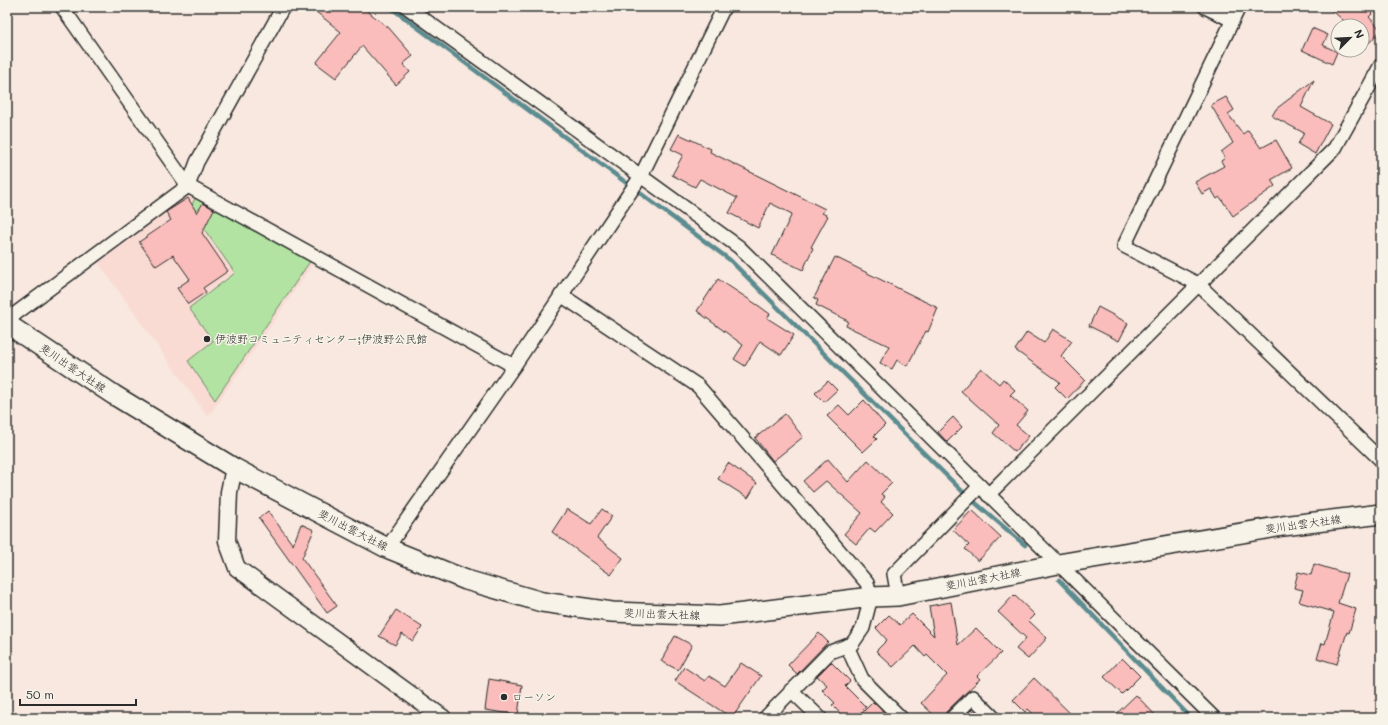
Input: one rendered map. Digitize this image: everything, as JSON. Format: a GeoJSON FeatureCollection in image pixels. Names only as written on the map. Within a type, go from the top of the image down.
{"type":"FeatureCollection","features":[{"type":"Feature","properties":{"kind":"main road","name":"斐川出雲大社線"},"geometry":{"type":"LineString","coordinates":[[7,324],[114,395],[234,468],[387,548],[466,580],[542,602],[612,612],[720,616],[871,597],[898,596],[1058,564],[1283,526],[1381,514]]}},
{"type":"Feature","properties":{"kind":"street"},"geometry":{"type":"LineString","coordinates":[[62,7],[188,186],[514,366]]}},
{"type":"Feature","properties":{"kind":"street"},"geometry":{"type":"LineString","coordinates":[[7,320],[188,186],[197,162],[283,7]]}},
{"type":"Feature","properties":{"kind":"street"},"geometry":{"type":"LineString","coordinates":[[407,7],[739,247],[1214,718]]}},
{"type":"Feature","properties":{"kind":"street"},"geometry":{"type":"LineString","coordinates":[[387,548],[514,366],[641,176],[724,7]]}},
{"type":"Feature","properties":{"kind":"street"},"geometry":{"type":"LineString","coordinates":[[1205,7],[1232,20]]}},
{"type":"Feature","properties":{"kind":"street"},"geometry":{"type":"LineString","coordinates":[[1239,7],[1124,246],[1198,284],[1381,460]]}},
{"type":"Feature","properties":{"kind":"street"},"geometry":{"type":"LineString","coordinates":[[898,596],[894,574],[984,490],[1198,284],[1335,148],[1381,65]]}},
{"type":"Feature","properties":{"kind":"street"},"geometry":{"type":"LineString","coordinates":[[561,295],[698,386],[868,582],[871,597],[863,628],[852,644],[830,652],[765,718]]}},
{"type":"Feature","properties":{"kind":"street"},"geometry":{"type":"LineString","coordinates":[[234,468],[229,492],[227,541],[237,568],[443,718]]}},
{"type":"Feature","properties":{"kind":"street"},"geometry":{"type":"LineString","coordinates":[[847,646],[862,679],[901,718]]}},
{"type":"Feature","properties":{"kind":"street"},"geometry":{"type":"LineString","coordinates":[[791,690],[820,718]]}},
{"type":"Feature","properties":{"kind":"street"},"geometry":{"type":"LineString","coordinates":[[952,718],[973,697],[994,718]]}},
{"type":"Feature","properties":{"kind":"shaded area","name":"伊波野コミュニティセンター;伊波野公民館"},"geometry":{"type":"Polygon","coordinates":[[[191,189],[317,258],[208,417],[98,262],[129,240],[132,231],[191,189]]]}},
{"type":"Feature","properties":{"kind":"green space"},"geometry":{"type":"Polygon","coordinates":[[[197,194],[311,260],[215,400],[188,361],[213,341],[189,308],[235,273],[190,209],[197,194]]]}},
{"type":"Feature","properties":{"kind":"building"},"geometry":{"type":"Polygon","coordinates":[[[310,7],[362,7],[389,28],[413,56],[403,64],[410,72],[396,85],[362,46],[336,78],[316,63],[341,32],[310,7]]]}},
{"type":"Feature","properties":{"kind":"building"},"geometry":{"type":"Polygon","coordinates":[[[1328,7],[1367,7],[1373,13],[1369,17],[1370,18],[1341,18],[1328,7]]]}},
{"type":"Feature","properties":{"kind":"building"},"geometry":{"type":"Polygon","coordinates":[[[1370,18],[1381,30],[1370,42],[1370,18]]]}},
{"type":"Feature","properties":{"kind":"building"},"geometry":{"type":"Polygon","coordinates":[[[1312,28],[1328,35],[1323,45],[1330,48],[1330,58],[1334,58],[1332,64],[1302,50],[1312,28]]]}},
{"type":"Feature","properties":{"kind":"building"},"geometry":{"type":"Polygon","coordinates":[[[1314,80],[1301,107],[1331,124],[1315,154],[1298,144],[1304,133],[1272,116],[1276,109],[1314,80]]]}},
{"type":"Feature","properties":{"kind":"building"},"geometry":{"type":"Polygon","coordinates":[[[1226,97],[1234,110],[1228,114],[1243,134],[1248,130],[1261,148],[1276,140],[1292,168],[1271,180],[1275,186],[1233,216],[1220,197],[1217,199],[1211,189],[1202,194],[1195,182],[1224,166],[1221,161],[1225,158],[1221,152],[1233,143],[1211,105],[1226,97]]]}},
{"type":"Feature","properties":{"kind":"building"},"geometry":{"type":"Polygon","coordinates":[[[679,134],[711,149],[710,152],[825,209],[822,213],[828,216],[811,247],[813,248],[803,270],[772,255],[792,214],[770,203],[758,228],[729,213],[737,198],[700,179],[695,187],[672,175],[683,155],[671,149],[679,134]]]}},
{"type":"Feature","properties":{"kind":"building"},"geometry":{"type":"Polygon","coordinates":[[[188,198],[197,213],[203,203],[214,209],[202,233],[228,271],[203,288],[206,292],[188,304],[177,288],[190,279],[173,255],[156,266],[139,242],[171,220],[166,212],[188,198]]]}},
{"type":"Feature","properties":{"kind":"building"},"geometry":{"type":"Polygon","coordinates":[[[835,257],[938,308],[928,332],[926,331],[907,366],[897,360],[892,369],[880,363],[889,346],[846,326],[848,321],[816,305],[818,300],[814,298],[835,257]]]}},
{"type":"Feature","properties":{"kind":"building"},"geometry":{"type":"Polygon","coordinates":[[[718,279],[770,314],[767,318],[794,335],[781,355],[760,341],[745,366],[734,359],[743,345],[697,311],[718,279]]]}},
{"type":"Feature","properties":{"kind":"building"},"geometry":{"type":"Polygon","coordinates":[[[1098,307],[1128,323],[1119,341],[1089,326],[1098,307]]]}},
{"type":"Feature","properties":{"kind":"building"},"geometry":{"type":"Polygon","coordinates":[[[1053,329],[1072,341],[1061,356],[1085,380],[1067,399],[1055,387],[1060,382],[1015,350],[1027,332],[1044,343],[1053,329]]]}},
{"type":"Feature","properties":{"kind":"building"},"geometry":{"type":"Polygon","coordinates":[[[981,368],[999,384],[1003,379],[1015,390],[1010,395],[1028,411],[1016,425],[1029,436],[1015,452],[993,433],[999,425],[961,391],[981,368]]]}},
{"type":"Feature","properties":{"kind":"building"},"geometry":{"type":"Polygon","coordinates":[[[828,381],[837,390],[824,402],[815,393],[828,381]]]}},
{"type":"Feature","properties":{"kind":"building"},"geometry":{"type":"Polygon","coordinates":[[[864,400],[885,425],[874,436],[877,439],[863,452],[827,416],[839,405],[849,415],[864,400]]]}},
{"type":"Feature","properties":{"kind":"building"},"geometry":{"type":"Polygon","coordinates":[[[785,414],[803,437],[773,461],[755,438],[785,414]]]}},
{"type":"Feature","properties":{"kind":"building"},"geometry":{"type":"Polygon","coordinates":[[[953,417],[962,427],[947,442],[938,432],[953,417]]]}},
{"type":"Feature","properties":{"kind":"building"},"geometry":{"type":"Polygon","coordinates":[[[828,459],[848,482],[868,460],[892,483],[881,494],[885,497],[881,502],[893,513],[875,532],[870,528],[856,544],[844,534],[862,513],[826,481],[813,492],[803,481],[828,459]]]}},
{"type":"Feature","properties":{"kind":"building"},"geometry":{"type":"Polygon","coordinates":[[[728,463],[757,483],[748,498],[718,479],[728,463]]]}},
{"type":"Feature","properties":{"kind":"building"},"geometry":{"type":"Polygon","coordinates":[[[567,509],[591,524],[602,509],[612,516],[597,538],[623,558],[611,575],[552,532],[567,509]]]}},
{"type":"Feature","properties":{"kind":"building"},"geometry":{"type":"Polygon","coordinates":[[[972,510],[1001,537],[978,561],[965,549],[969,545],[953,530],[972,510]]]}},
{"type":"Feature","properties":{"kind":"building"},"geometry":{"type":"Polygon","coordinates":[[[268,511],[293,545],[301,524],[314,530],[302,558],[337,606],[327,613],[259,518],[268,511]]]}},
{"type":"Feature","properties":{"kind":"building"},"geometry":{"type":"Polygon","coordinates":[[[1314,564],[1347,574],[1338,603],[1356,609],[1349,633],[1347,632],[1337,664],[1317,658],[1322,643],[1325,644],[1334,612],[1299,602],[1303,590],[1294,588],[1298,572],[1311,575],[1314,564]]]}},
{"type":"Feature","properties":{"kind":"building"},"geometry":{"type":"Polygon","coordinates":[[[1014,595],[1035,615],[1029,621],[1047,638],[1028,659],[1016,649],[1026,638],[998,612],[1014,595]]]}},
{"type":"Feature","properties":{"kind":"building"},"geometry":{"type":"Polygon","coordinates":[[[951,602],[958,645],[976,628],[1001,653],[977,676],[980,679],[946,712],[944,718],[937,718],[921,703],[947,675],[927,655],[925,657],[915,646],[893,667],[876,651],[887,640],[876,628],[889,615],[900,625],[912,614],[934,636],[929,606],[951,602]]]}},
{"type":"Feature","properties":{"kind":"building"},"geometry":{"type":"Polygon","coordinates":[[[396,610],[422,627],[413,641],[402,634],[395,645],[379,636],[396,610]]]}},
{"type":"Feature","properties":{"kind":"building"},"geometry":{"type":"Polygon","coordinates":[[[819,633],[828,642],[797,674],[788,665],[819,633]]]}},
{"type":"Feature","properties":{"kind":"building"},"geometry":{"type":"Polygon","coordinates":[[[675,636],[692,645],[678,670],[661,661],[675,636]]]}},
{"type":"Feature","properties":{"kind":"building"},"geometry":{"type":"Polygon","coordinates":[[[1122,658],[1140,676],[1122,694],[1104,677],[1122,658]]]}},
{"type":"Feature","properties":{"kind":"building"},"geometry":{"type":"Polygon","coordinates":[[[831,662],[850,681],[845,686],[866,707],[855,718],[845,718],[832,705],[835,703],[822,690],[827,685],[817,676],[831,662]]]}},
{"type":"Feature","properties":{"kind":"building"},"geometry":{"type":"Polygon","coordinates":[[[741,663],[761,676],[732,718],[675,681],[684,667],[705,681],[709,676],[725,686],[741,663]]]}},
{"type":"Feature","properties":{"kind":"building"},"geometry":{"type":"Polygon","coordinates":[[[1034,678],[1075,718],[1038,718],[1028,709],[1025,712],[1013,700],[1034,678]]]}},
{"type":"Feature","properties":{"kind":"building","name":"ローソン"},"geometry":{"type":"Polygon","coordinates":[[[489,679],[522,685],[518,715],[485,710],[489,679]]]}},
{"type":"Feature","properties":{"kind":"building"},"geometry":{"type":"Polygon","coordinates":[[[1136,695],[1158,718],[1112,718],[1136,695]]]}},
{"type":"Feature","properties":{"kind":"building"},"geometry":{"type":"Polygon","coordinates":[[[873,702],[890,718],[857,718],[873,702]]]}},
{"type":"Feature","properties":{"kind":"building"},"geometry":{"type":"Polygon","coordinates":[[[972,709],[981,718],[963,718],[972,709]]]}},
{"type":"Feature","properties":{"kind":"waterway"},"geometry":{"type":"LineString","coordinates":[[390,7],[730,260],[965,494],[1025,545]]}},
{"type":"Feature","properties":{"kind":"waterway"},"geometry":{"type":"LineString","coordinates":[[1059,580],[1191,718]]}},
{"type":"Feature","properties":{"kind":"place","name":"伊波野コミュニティセンター;伊波野公民館"},"geometry":{"type":"Point","coordinates":[207,339]}},
{"type":"Feature","properties":{"kind":"place","name":"ローソン"},"geometry":{"type":"Point","coordinates":[504,697]}}]}
